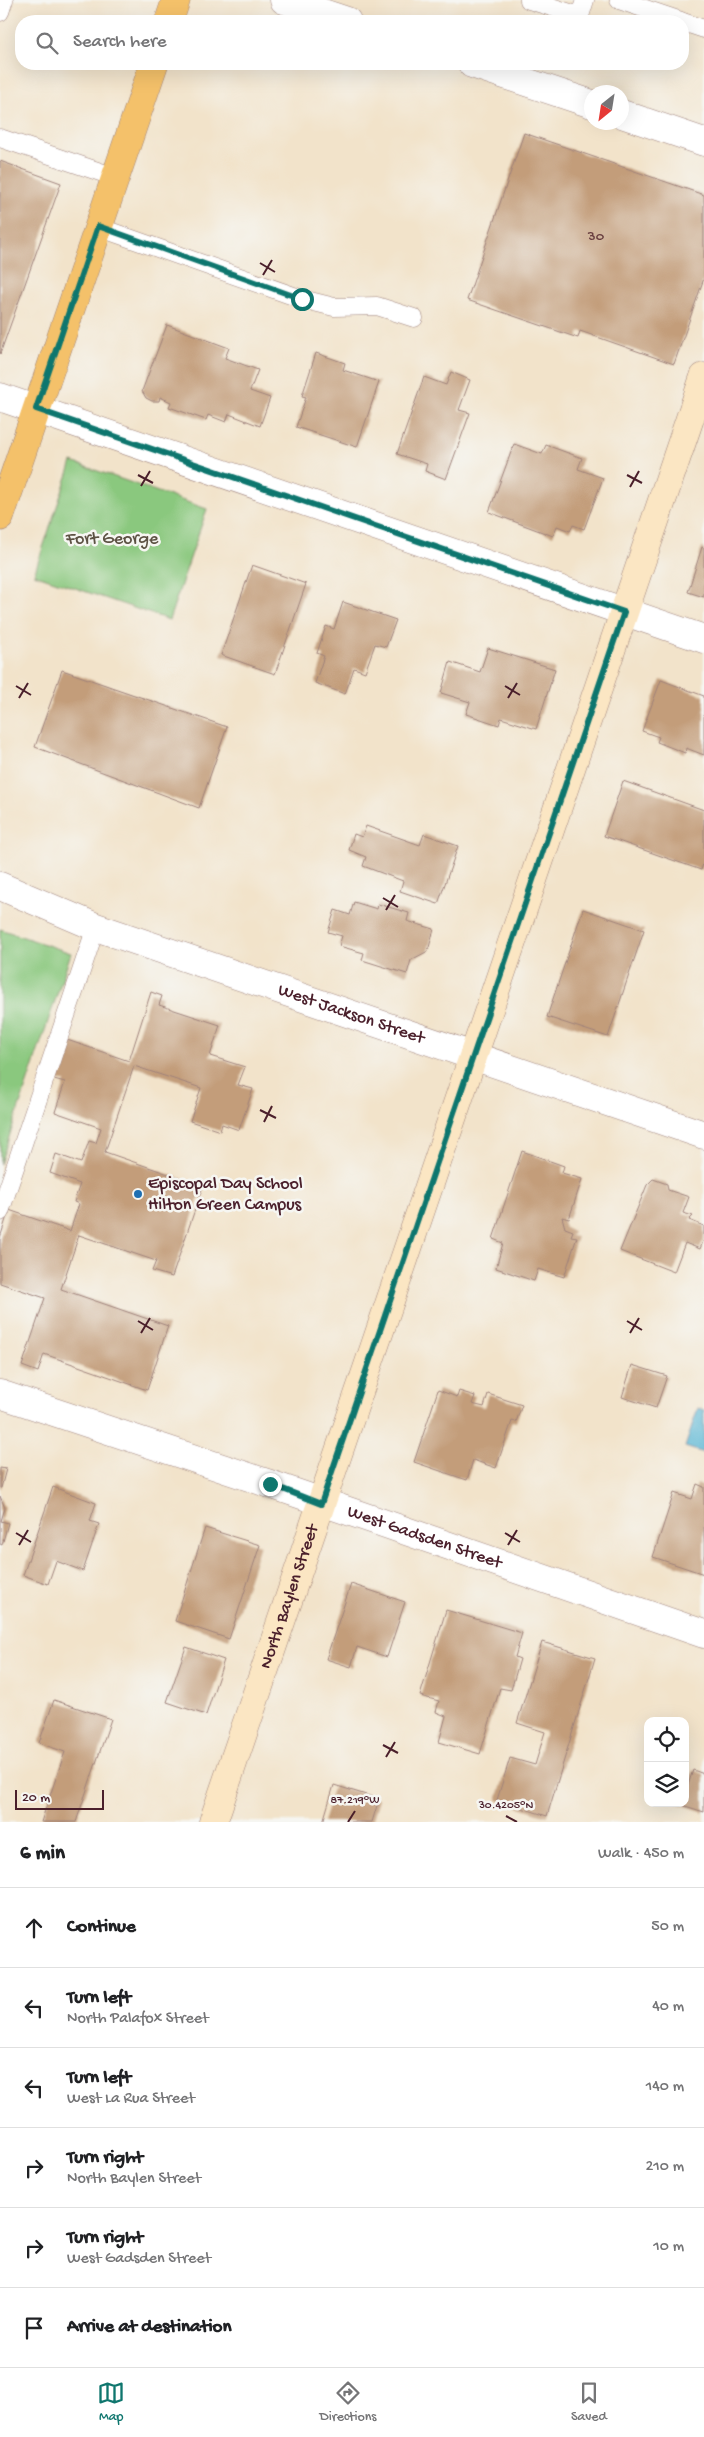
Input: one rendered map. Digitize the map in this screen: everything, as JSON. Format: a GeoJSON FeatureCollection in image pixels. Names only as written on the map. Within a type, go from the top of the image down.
{"type":"FeatureCollection","features":[{"type":"Feature","properties":{"kind":"main road"},"geometry":{"type":"LineString","coordinates":[[171,15],[176,0]]}},
{"type":"Feature","properties":{"kind":"main road"},"geometry":{"type":"LineString","coordinates":[[0,517],[152,70]]}},
{"type":"Feature","properties":{"kind":"street"},"geometry":{"type":"LineString","coordinates":[[284,0],[329,15]]}},
{"type":"Feature","properties":{"kind":"street"},"geometry":{"type":"LineString","coordinates":[[490,70],[584,101]]}},
{"type":"Feature","properties":{"kind":"street"},"geometry":{"type":"LineString","coordinates":[[629,116],[704,142]]}},
{"type":"Feature","properties":{"kind":"street","name":"North Baylen Street"},"geometry":{"type":"LineString","coordinates":[[213,1822],[704,377]]}},
{"type":"Feature","properties":{"kind":"street"},"geometry":{"type":"LineString","coordinates":[[0,397],[704,639]]}},
{"type":"Feature","properties":{"kind":"street","name":"West Jackson Street"},"geometry":{"type":"LineString","coordinates":[[0,886],[96,927],[704,1135]]}},
{"type":"Feature","properties":{"kind":"street","name":"West Gadsden Street"},"geometry":{"type":"LineString","coordinates":[[0,1394],[270,1484],[321,1504],[704,1634]]}},
{"type":"Feature","properties":{"kind":"lane"},"geometry":{"type":"LineString","coordinates":[[0,12],[4,0]]}},
{"type":"Feature","properties":{"kind":"lane"},"geometry":{"type":"LineString","coordinates":[[529,0],[577,15]]}},
{"type":"Feature","properties":{"kind":"lane"},"geometry":{"type":"LineString","coordinates":[[580,15],[585,0]]}},
{"type":"Feature","properties":{"kind":"lane"},"geometry":{"type":"LineString","coordinates":[[619,0],[662,15]]}},
{"type":"Feature","properties":{"kind":"lane"},"geometry":{"type":"LineString","coordinates":[[689,24],[704,29]]}},
{"type":"Feature","properties":{"kind":"lane"},"geometry":{"type":"LineString","coordinates":[[0,138],[115,177]]}},
{"type":"Feature","properties":{"kind":"lane"},"geometry":{"type":"LineString","coordinates":[[98,226],[302,299],[334,308],[378,306],[414,318]]}},
{"type":"Feature","properties":{"kind":"lane"},"geometry":{"type":"LineString","coordinates":[[0,1212],[96,927]]}},
{"type":"Feature","properties":{"kind":"green space","name":"Fort George"},"geometry":{"type":"Polygon","coordinates":[[[72,462],[207,509],[169,620],[34,574],[72,462]]]}},
{"type":"Feature","properties":{"kind":"green space"},"geometry":{"type":"Polygon","coordinates":[[[0,929],[71,953],[0,1164],[0,929]]]}},
{"type":"Feature","properties":{"kind":"water"},"geometry":{"type":"Polygon","coordinates":[[[698,1408],[704,1410],[704,1453],[685,1447],[698,1408]]]}},
{"type":"Feature","properties":{"kind":"building"},"geometry":{"type":"Polygon","coordinates":[[[524,133],[704,195],[704,278],[674,364],[580,331],[578,338],[467,300],[524,133]]]}},
{"type":"Feature","properties":{"kind":"building"},"geometry":{"type":"Polygon","coordinates":[[[0,161],[61,183],[0,354],[0,161]]]}},
{"type":"Feature","properties":{"kind":"building"},"geometry":{"type":"Polygon","coordinates":[[[167,325],[229,348],[225,358],[258,370],[250,391],[270,398],[260,426],[229,414],[226,422],[208,415],[206,420],[169,407],[171,402],[160,397],[159,401],[152,401],[146,398],[142,391],[167,325]]]}},
{"type":"Feature","properties":{"kind":"building"},"geometry":{"type":"Polygon","coordinates":[[[316,353],[345,363],[343,370],[379,382],[357,447],[296,427],[306,397],[302,396],[316,353]]]}},
{"type":"Feature","properties":{"kind":"building"},"geometry":{"type":"Polygon","coordinates":[[[451,372],[470,380],[459,410],[470,413],[446,479],[425,471],[427,464],[397,454],[424,377],[446,385],[451,372]]]}},
{"type":"Feature","properties":{"kind":"building"},"geometry":{"type":"Polygon","coordinates":[[[514,444],[542,454],[546,445],[582,458],[578,469],[603,478],[584,529],[573,525],[570,531],[557,526],[553,536],[489,512],[514,444]]]}},
{"type":"Feature","properties":{"kind":"building"},"geometry":{"type":"Polygon","coordinates":[[[702,547],[704,548],[704,597],[688,592],[702,547]]]}},
{"type":"Feature","properties":{"kind":"building"},"geometry":{"type":"Polygon","coordinates":[[[252,565],[306,584],[275,674],[221,655],[252,565]]]}},
{"type":"Feature","properties":{"kind":"building"},"geometry":{"type":"Polygon","coordinates":[[[343,602],[396,620],[386,647],[375,644],[365,672],[354,668],[345,694],[315,683],[324,656],[317,653],[326,626],[334,629],[343,602]]]}},
{"type":"Feature","properties":{"kind":"building"},"geometry":{"type":"Polygon","coordinates":[[[488,648],[555,669],[536,729],[501,718],[499,725],[466,714],[470,702],[441,693],[450,662],[480,672],[488,648]]]}},
{"type":"Feature","properties":{"kind":"building"},"geometry":{"type":"Polygon","coordinates":[[[62,670],[227,727],[199,808],[35,747],[62,670]]]}},
{"type":"Feature","properties":{"kind":"building"},"geometry":{"type":"Polygon","coordinates":[[[661,680],[704,696],[704,755],[686,748],[685,753],[657,742],[659,737],[642,731],[661,680]]]}},
{"type":"Feature","properties":{"kind":"building"},"geometry":{"type":"Polygon","coordinates":[[[623,781],[704,810],[704,861],[701,870],[604,836],[623,781]]]}},
{"type":"Feature","properties":{"kind":"building"},"geometry":{"type":"Polygon","coordinates":[[[366,826],[420,845],[424,834],[458,846],[438,904],[400,891],[403,881],[363,866],[366,857],[349,850],[354,834],[362,837],[366,826]]]}},
{"type":"Feature","properties":{"kind":"building"},"geometry":{"type":"Polygon","coordinates":[[[354,902],[377,909],[378,904],[409,913],[407,921],[434,929],[428,951],[411,960],[407,974],[362,960],[364,953],[339,946],[342,936],[328,932],[335,910],[350,915],[354,902]]]}},
{"type":"Feature","properties":{"kind":"building"},"geometry":{"type":"Polygon","coordinates":[[[583,909],[644,930],[608,1037],[547,1017],[583,909]]]}},
{"type":"Feature","properties":{"kind":"building","name":"Episcopal Day School Hilton Green Campus"},"geometry":{"type":"Polygon","coordinates":[[[151,992],[162,996],[159,1005],[220,1025],[210,1056],[245,1067],[238,1085],[253,1089],[239,1130],[222,1124],[220,1131],[190,1121],[201,1088],[134,1066],[105,1152],[203,1186],[172,1277],[152,1271],[156,1261],[79,1235],[61,1289],[168,1326],[147,1390],[44,1354],[38,1372],[22,1366],[45,1298],[0,1283],[0,1238],[9,1210],[70,1231],[79,1204],[74,1202],[80,1184],[50,1173],[56,1154],[81,1163],[89,1141],[96,1143],[101,1128],[55,1112],[65,1082],[54,1079],[67,1040],[129,1061],[151,992]]]}},
{"type":"Feature","properties":{"kind":"building"},"geometry":{"type":"Polygon","coordinates":[[[522,1151],[564,1166],[562,1173],[582,1179],[569,1219],[562,1217],[565,1228],[573,1231],[571,1236],[577,1237],[564,1277],[538,1269],[534,1281],[496,1268],[503,1243],[493,1239],[522,1151]]]}},
{"type":"Feature","properties":{"kind":"building"},"geometry":{"type":"Polygon","coordinates":[[[653,1179],[667,1184],[668,1190],[689,1197],[683,1213],[693,1216],[689,1220],[704,1226],[704,1239],[700,1249],[685,1243],[674,1272],[620,1251],[647,1185],[653,1179]]]}},
{"type":"Feature","properties":{"kind":"building"},"geometry":{"type":"Polygon","coordinates":[[[632,1365],[667,1376],[656,1408],[622,1397],[632,1365]]]}},
{"type":"Feature","properties":{"kind":"building"},"geometry":{"type":"Polygon","coordinates":[[[438,1390],[457,1397],[459,1391],[475,1396],[472,1404],[484,1407],[488,1394],[522,1405],[516,1422],[512,1421],[496,1468],[473,1460],[467,1480],[414,1462],[438,1390]]]}},
{"type":"Feature","properties":{"kind":"building"},"geometry":{"type":"Polygon","coordinates":[[[0,1468],[6,1469],[1,1488],[0,1488],[0,1468]]]}},
{"type":"Feature","properties":{"kind":"building"},"geometry":{"type":"Polygon","coordinates":[[[697,1484],[704,1487],[704,1574],[653,1557],[674,1493],[692,1499],[697,1484]]]}},
{"type":"Feature","properties":{"kind":"building"},"geometry":{"type":"Polygon","coordinates":[[[53,1487],[96,1503],[90,1521],[99,1524],[83,1571],[56,1561],[48,1584],[23,1575],[53,1487]]]}},
{"type":"Feature","properties":{"kind":"building"},"geometry":{"type":"Polygon","coordinates":[[[0,1496],[5,1508],[1,1521],[8,1523],[2,1545],[0,1544],[0,1496]]]}},
{"type":"Feature","properties":{"kind":"building"},"geometry":{"type":"Polygon","coordinates":[[[205,1528],[260,1545],[229,1639],[175,1621],[205,1528]]]}},
{"type":"Feature","properties":{"kind":"building"},"geometry":{"type":"Polygon","coordinates":[[[351,1584],[405,1602],[387,1657],[357,1647],[351,1667],[326,1659],[351,1584]]]}},
{"type":"Feature","properties":{"kind":"building"},"geometry":{"type":"Polygon","coordinates":[[[446,1610],[522,1633],[515,1657],[520,1659],[511,1690],[500,1688],[480,1754],[439,1742],[446,1716],[436,1712],[439,1701],[420,1696],[446,1610]]]}},
{"type":"Feature","properties":{"kind":"building"},"geometry":{"type":"Polygon","coordinates":[[[542,1642],[595,1658],[547,1816],[497,1800],[510,1758],[535,1765],[545,1732],[517,1723],[542,1642]]]}},
{"type":"Feature","properties":{"kind":"building"},"geometry":{"type":"Polygon","coordinates":[[[186,1647],[224,1660],[206,1715],[167,1702],[186,1647]]]}},
{"type":"Feature","properties":{"kind":"building"},"geometry":{"type":"Polygon","coordinates":[[[54,1700],[111,1719],[76,1822],[41,1822],[65,1752],[39,1743],[54,1700]]]}},
{"type":"Feature","properties":{"kind":"building"},"geometry":{"type":"Polygon","coordinates":[[[693,1770],[704,1774],[704,1812],[688,1807],[689,1782],[693,1770]]]}},
{"type":"Feature","properties":{"kind":"building"},"geometry":{"type":"Polygon","coordinates":[[[334,1785],[379,1799],[372,1822],[323,1822],[334,1785]]]}},
{"type":"Feature","properties":{"kind":"place","name":"Episcopal Day School Hilton Green Campus"},"geometry":{"type":"Point","coordinates":[138,1194]}},
{"type":"Feature","properties":{"kind":"route"},"geometry":{"type":"LineString","coordinates":[[270,1484],[321,1504],[624,612],[36,409],[98,226],[302,299]]}}]}
